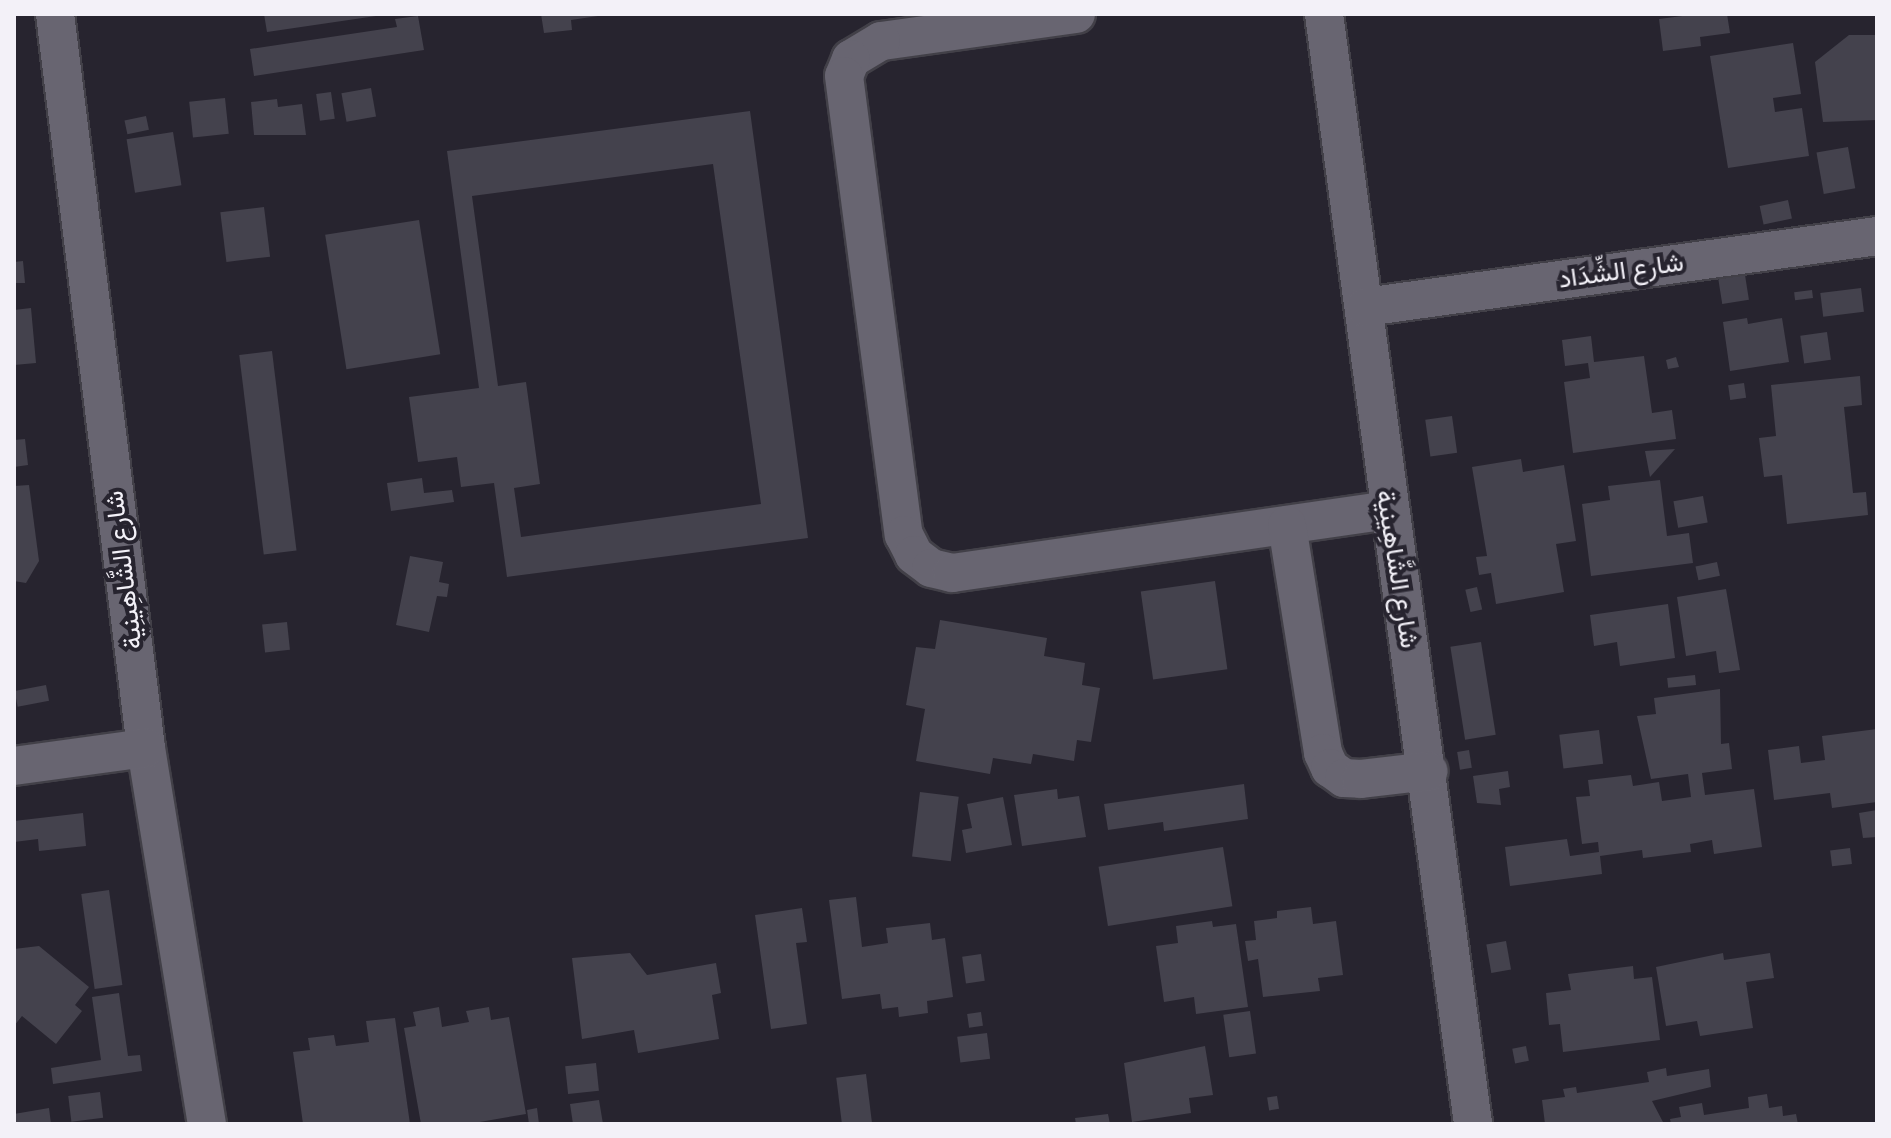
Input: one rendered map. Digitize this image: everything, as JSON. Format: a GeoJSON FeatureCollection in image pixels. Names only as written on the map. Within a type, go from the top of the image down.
{"type":"FeatureCollection","features":[{"type":"Feature","properties":{"kind":"street","name":"شارع الشَّاهِينِية"},"geometry":{"type":"LineString","coordinates":[[55,14],[146,748],[207,1124]]}},
{"type":"Feature","properties":{"kind":"street"},"geometry":{"type":"LineString","coordinates":[[1076,14],[881,41],[851,59],[844,76],[904,535],[914,555],[931,568],[952,573],[1387,510]]}},
{"type":"Feature","properties":{"kind":"street","name":"شارع الشَّاهِينِية"},"geometry":{"type":"LineString","coordinates":[[1324,14],[1365,307],[1387,510],[1429,771],[1473,1124]]}},
{"type":"Feature","properties":{"kind":"street","name":"شارع الشِّدَاد"},"geometry":{"type":"LineString","coordinates":[[1365,307],[1877,236]]}},
{"type":"Feature","properties":{"kind":"street"},"geometry":{"type":"LineString","coordinates":[[1287,525],[1323,753],[1330,768],[1344,778],[1361,779],[1429,771]]}},
{"type":"Feature","properties":{"kind":"street"},"geometry":{"type":"LineString","coordinates":[[14,766],[146,748]]}},
{"type":"Feature","properties":{"kind":"building"},"geometry":{"type":"Polygon","coordinates":[[[264,14],[376,14],[376,16],[267,32],[264,14]]]}},
{"type":"Feature","properties":{"kind":"building"},"geometry":{"type":"Polygon","coordinates":[[[541,14],[598,16],[571,20],[572,30],[544,33],[541,14]]]}},
{"type":"Feature","properties":{"kind":"building"},"geometry":{"type":"Polygon","coordinates":[[[1727,14],[1730,33],[1700,37],[1701,46],[1663,51],[1659,19],[1727,14]]]}},
{"type":"Feature","properties":{"kind":"building"},"geometry":{"type":"Polygon","coordinates":[[[418,16],[424,50],[254,76],[250,49],[397,27],[395,19],[418,16]]]}},
{"type":"Feature","properties":{"kind":"building"},"geometry":{"type":"Polygon","coordinates":[[[1849,35],[1877,35],[1877,120],[1823,122],[1815,62],[1849,35]]]}},
{"type":"Feature","properties":{"kind":"building"},"geometry":{"type":"Polygon","coordinates":[[[1793,43],[1801,94],[1773,98],[1775,112],[1802,108],[1809,156],[1728,168],[1710,56],[1793,43]]]}},
{"type":"Feature","properties":{"kind":"building"},"geometry":{"type":"Polygon","coordinates":[[[371,88],[376,117],[346,122],[341,93],[371,88]]]}},
{"type":"Feature","properties":{"kind":"building"},"geometry":{"type":"Polygon","coordinates":[[[331,92],[335,119],[320,121],[316,94],[331,92]]]}},
{"type":"Feature","properties":{"kind":"building"},"geometry":{"type":"Polygon","coordinates":[[[225,98],[229,134],[193,138],[189,102],[225,98]]]}},
{"type":"Feature","properties":{"kind":"building"},"geometry":{"type":"Polygon","coordinates":[[[277,99],[278,107],[302,104],[306,135],[254,135],[251,102],[277,99]]]}},
{"type":"Feature","properties":{"kind":"building"},"geometry":{"type":"Polygon","coordinates":[[[750,111],[808,538],[507,577],[494,483],[461,487],[457,457],[418,462],[409,397],[479,388],[447,151],[750,111]],[[713,164],[472,196],[498,386],[526,382],[540,484],[514,488],[521,537],[761,504],[713,164]]]}},
{"type":"Feature","properties":{"kind":"building"},"geometry":{"type":"Polygon","coordinates":[[[146,116],[149,130],[127,134],[124,121],[146,116]]]}},
{"type":"Feature","properties":{"kind":"building"},"geometry":{"type":"Polygon","coordinates":[[[173,132],[181,185],[135,193],[127,139],[173,132]]]}},
{"type":"Feature","properties":{"kind":"building"},"geometry":{"type":"Polygon","coordinates":[[[1848,147],[1855,188],[1824,194],[1816,153],[1848,147]]]}},
{"type":"Feature","properties":{"kind":"building"},"geometry":{"type":"Polygon","coordinates":[[[1788,200],[1792,219],[1764,225],[1760,206],[1788,200]]]}},
{"type":"Feature","properties":{"kind":"building"},"geometry":{"type":"Polygon","coordinates":[[[264,207],[270,257],[226,262],[220,212],[264,207]]]}},
{"type":"Feature","properties":{"kind":"building"},"geometry":{"type":"Polygon","coordinates":[[[419,220],[440,354],[346,369],[325,235],[419,220]]]}},
{"type":"Feature","properties":{"kind":"building"},"geometry":{"type":"Polygon","coordinates":[[[23,261],[25,283],[14,283],[14,262],[23,261]]]}},
{"type":"Feature","properties":{"kind":"building"},"geometry":{"type":"Polygon","coordinates":[[[1745,275],[1749,300],[1722,304],[1718,279],[1745,275]]]}},
{"type":"Feature","properties":{"kind":"building"},"geometry":{"type":"Polygon","coordinates":[[[1861,288],[1864,312],[1823,317],[1820,293],[1861,288]]]}},
{"type":"Feature","properties":{"kind":"building"},"geometry":{"type":"Polygon","coordinates":[[[1812,290],[1813,298],[1795,300],[1794,292],[1812,290]]]}},
{"type":"Feature","properties":{"kind":"building"},"geometry":{"type":"Polygon","coordinates":[[[31,308],[36,363],[14,365],[14,310],[31,308]]]}},
{"type":"Feature","properties":{"kind":"building"},"geometry":{"type":"Polygon","coordinates":[[[1747,318],[1748,324],[1782,318],[1789,362],[1730,371],[1723,322],[1747,318]]]}},
{"type":"Feature","properties":{"kind":"building"},"geometry":{"type":"Polygon","coordinates":[[[1827,332],[1831,360],[1804,363],[1800,336],[1827,332]]]}},
{"type":"Feature","properties":{"kind":"building"},"geometry":{"type":"Polygon","coordinates":[[[1591,336],[1594,362],[1644,356],[1652,413],[1672,410],[1676,439],[1573,453],[1564,382],[1590,378],[1588,363],[1565,366],[1562,340],[1591,336]]]}},
{"type":"Feature","properties":{"kind":"building"},"geometry":{"type":"Polygon","coordinates":[[[272,351],[296,551],[264,555],[239,355],[272,351]]]}},
{"type":"Feature","properties":{"kind":"building"},"geometry":{"type":"Polygon","coordinates":[[[1676,357],[1679,367],[1668,369],[1666,360],[1676,357]]]}},
{"type":"Feature","properties":{"kind":"building"},"geometry":{"type":"Polygon","coordinates":[[[1860,376],[1862,405],[1844,407],[1853,493],[1866,492],[1868,515],[1787,524],[1782,475],[1764,477],[1759,438],[1776,436],[1771,385],[1860,376]]]}},
{"type":"Feature","properties":{"kind":"building"},"geometry":{"type":"Polygon","coordinates":[[[1744,383],[1746,398],[1730,400],[1728,385],[1744,383]]]}},
{"type":"Feature","properties":{"kind":"building"},"geometry":{"type":"Polygon","coordinates":[[[1452,416],[1457,453],[1430,456],[1425,420],[1452,416]]]}},
{"type":"Feature","properties":{"kind":"building"},"geometry":{"type":"Polygon","coordinates":[[[25,439],[28,465],[14,467],[14,440],[25,439]]]}},
{"type":"Feature","properties":{"kind":"building"},"geometry":{"type":"Polygon","coordinates":[[[1675,449],[1650,477],[1645,451],[1675,449]]]}},
{"type":"Feature","properties":{"kind":"building"},"geometry":{"type":"Polygon","coordinates":[[[1521,459],[1523,472],[1564,465],[1576,541],[1556,544],[1564,592],[1496,604],[1491,573],[1479,575],[1476,557],[1487,556],[1472,467],[1521,459]]]}},
{"type":"Feature","properties":{"kind":"building"},"geometry":{"type":"Polygon","coordinates":[[[422,478],[424,493],[452,490],[454,502],[391,511],[387,483],[422,478]]]}},
{"type":"Feature","properties":{"kind":"building"},"geometry":{"type":"Polygon","coordinates":[[[1660,480],[1667,536],[1689,533],[1693,563],[1591,576],[1582,504],[1610,500],[1608,486],[1660,480]]]}},
{"type":"Feature","properties":{"kind":"building"},"geometry":{"type":"Polygon","coordinates":[[[29,485],[39,561],[26,583],[14,581],[14,486],[29,485]]]}},
{"type":"Feature","properties":{"kind":"building"},"geometry":{"type":"Polygon","coordinates":[[[1703,496],[1708,523],[1678,528],[1673,501],[1703,496]]]}},
{"type":"Feature","properties":{"kind":"building"},"geometry":{"type":"Polygon","coordinates":[[[410,556],[443,562],[439,582],[449,584],[447,597],[437,596],[429,632],[396,625],[410,556]]]}},
{"type":"Feature","properties":{"kind":"building"},"geometry":{"type":"Polygon","coordinates":[[[1717,562],[1720,576],[1698,580],[1695,567],[1717,562]]]}},
{"type":"Feature","properties":{"kind":"building"},"geometry":{"type":"Polygon","coordinates":[[[1215,581],[1227,669],[1153,680],[1141,591],[1215,581]]]}},
{"type":"Feature","properties":{"kind":"building"},"geometry":{"type":"Polygon","coordinates":[[[1477,587],[1482,609],[1470,612],[1465,590],[1477,587]]]}},
{"type":"Feature","properties":{"kind":"building"},"geometry":{"type":"Polygon","coordinates":[[[1726,589],[1740,670],[1719,673],[1716,651],[1686,656],[1677,597],[1726,589]]]}},
{"type":"Feature","properties":{"kind":"building"},"geometry":{"type":"Polygon","coordinates":[[[1668,604],[1675,658],[1620,666],[1617,642],[1594,646],[1590,615],[1668,604]]]}},
{"type":"Feature","properties":{"kind":"building"},"geometry":{"type":"Polygon","coordinates":[[[940,620],[1047,638],[1044,656],[1085,663],[1082,685],[1100,688],[1091,742],[1077,740],[1074,761],[1033,754],[1031,764],[993,758],[990,774],[916,761],[925,709],[906,705],[916,647],[935,649],[940,620]]]}},
{"type":"Feature","properties":{"kind":"building"},"geometry":{"type":"Polygon","coordinates":[[[287,622],[290,650],[265,652],[262,625],[287,622]]]}},
{"type":"Feature","properties":{"kind":"building"},"geometry":{"type":"Polygon","coordinates":[[[1481,642],[1496,735],[1465,740],[1450,647],[1481,642]]]}},
{"type":"Feature","properties":{"kind":"building"},"geometry":{"type":"Polygon","coordinates":[[[1695,675],[1696,685],[1668,688],[1667,678],[1695,675]]]}},
{"type":"Feature","properties":{"kind":"building"},"geometry":{"type":"Polygon","coordinates":[[[46,685],[49,701],[18,707],[15,691],[46,685]]]}},
{"type":"Feature","properties":{"kind":"building"},"geometry":{"type":"Polygon","coordinates":[[[1720,689],[1721,744],[1729,743],[1732,769],[1702,773],[1705,795],[1754,789],[1762,847],[1714,854],[1712,840],[1690,844],[1691,852],[1643,858],[1642,850],[1600,856],[1602,874],[1510,886],[1505,847],[1567,839],[1570,856],[1599,852],[1598,842],[1582,844],[1576,797],[1590,796],[1588,780],[1631,775],[1633,786],[1659,782],[1662,801],[1691,797],[1688,774],[1651,779],[1637,716],[1656,714],[1654,698],[1720,689]]]}},
{"type":"Feature","properties":{"kind":"building"},"geometry":{"type":"Polygon","coordinates":[[[1877,729],[1877,802],[1832,808],[1830,793],[1774,800],[1768,750],[1799,746],[1801,763],[1825,760],[1822,736],[1877,729]]]}},
{"type":"Feature","properties":{"kind":"building"},"geometry":{"type":"Polygon","coordinates":[[[1599,730],[1603,764],[1563,769],[1559,735],[1599,730]]]}},
{"type":"Feature","properties":{"kind":"building"},"geometry":{"type":"Polygon","coordinates":[[[1469,750],[1472,768],[1460,770],[1457,752],[1469,750]]]}},
{"type":"Feature","properties":{"kind":"building"},"geometry":{"type":"Polygon","coordinates":[[[1508,771],[1510,787],[1499,789],[1501,805],[1477,803],[1473,776],[1508,771]]]}},
{"type":"Feature","properties":{"kind":"building"},"geometry":{"type":"Polygon","coordinates":[[[1244,784],[1248,819],[1164,831],[1163,822],[1108,830],[1104,804],[1244,784]]]}},
{"type":"Feature","properties":{"kind":"building"},"geometry":{"type":"Polygon","coordinates":[[[1057,789],[1058,799],[1079,796],[1086,837],[1022,846],[1014,795],[1057,789]]]}},
{"type":"Feature","properties":{"kind":"building"},"geometry":{"type":"Polygon","coordinates":[[[920,792],[959,797],[951,861],[912,857],[920,792]]]}},
{"type":"Feature","properties":{"kind":"building"},"geometry":{"type":"Polygon","coordinates":[[[1003,797],[1012,845],[966,853],[962,830],[972,828],[967,804],[1003,797]]]}},
{"type":"Feature","properties":{"kind":"building"},"geometry":{"type":"Polygon","coordinates":[[[1877,810],[1877,837],[1863,838],[1859,813],[1877,810]]]}},
{"type":"Feature","properties":{"kind":"building"},"geometry":{"type":"Polygon","coordinates":[[[83,813],[86,846],[39,851],[38,839],[14,842],[14,821],[83,813]]]}},
{"type":"Feature","properties":{"kind":"building"},"geometry":{"type":"Polygon","coordinates":[[[1223,847],[1232,906],[1108,926],[1099,867],[1223,847]]]}},
{"type":"Feature","properties":{"kind":"building"},"geometry":{"type":"Polygon","coordinates":[[[1850,848],[1852,864],[1832,866],[1830,850],[1850,848]]]}},
{"type":"Feature","properties":{"kind":"building"},"geometry":{"type":"Polygon","coordinates":[[[109,890],[122,985],[95,989],[81,894],[109,890]]]}},
{"type":"Feature","properties":{"kind":"building"},"geometry":{"type":"Polygon","coordinates":[[[856,897],[862,947],[888,943],[886,928],[930,923],[932,940],[945,938],[953,997],[927,1001],[928,1013],[899,1017],[898,1007],[882,1009],[880,994],[842,999],[829,900],[856,897]]]}},
{"type":"Feature","properties":{"kind":"building"},"geometry":{"type":"Polygon","coordinates":[[[1311,907],[1313,924],[1336,921],[1343,975],[1318,978],[1320,991],[1263,997],[1258,959],[1248,961],[1245,941],[1256,940],[1254,921],[1277,918],[1277,911],[1311,907]]]}},
{"type":"Feature","properties":{"kind":"building"},"geometry":{"type":"Polygon","coordinates":[[[802,908],[807,942],[796,943],[807,1024],[771,1029],[755,915],[802,908]]]}},
{"type":"Feature","properties":{"kind":"building"},"geometry":{"type":"Polygon","coordinates":[[[1212,921],[1213,927],[1236,924],[1248,1007],[1196,1014],[1194,997],[1164,1002],[1156,946],[1178,943],[1176,926],[1212,921]]]}},
{"type":"Feature","properties":{"kind":"building"},"geometry":{"type":"Polygon","coordinates":[[[1506,941],[1511,970],[1491,973],[1486,944],[1506,941]]]}},
{"type":"Feature","properties":{"kind":"building"},"geometry":{"type":"Polygon","coordinates":[[[39,946],[89,987],[75,1005],[82,1011],[56,1044],[22,1016],[14,1026],[14,949],[39,946]]]}},
{"type":"Feature","properties":{"kind":"building"},"geometry":{"type":"Polygon","coordinates":[[[630,953],[647,975],[716,963],[721,993],[712,995],[719,1039],[638,1053],[634,1030],[582,1039],[572,958],[630,953]]]}},
{"type":"Feature","properties":{"kind":"building"},"geometry":{"type":"Polygon","coordinates":[[[1723,953],[1724,960],[1770,953],[1774,978],[1746,982],[1753,1028],[1700,1036],[1697,1021],[1666,1026],[1656,967],[1723,953]]]}},
{"type":"Feature","properties":{"kind":"building"},"geometry":{"type":"Polygon","coordinates":[[[981,954],[985,981],[966,983],[962,957],[981,954]]]}},
{"type":"Feature","properties":{"kind":"building"},"geometry":{"type":"Polygon","coordinates":[[[1633,966],[1634,979],[1652,977],[1660,1040],[1563,1052],[1560,1024],[1549,1025],[1546,993],[1571,990],[1568,974],[1633,966]]]}},
{"type":"Feature","properties":{"kind":"building"},"geometry":{"type":"Polygon","coordinates":[[[119,993],[128,1056],[140,1055],[142,1071],[53,1084],[51,1068],[101,1060],[92,997],[119,993]]]}},
{"type":"Feature","properties":{"kind":"building"},"geometry":{"type":"Polygon","coordinates":[[[439,1007],[442,1027],[469,1022],[466,1011],[489,1007],[491,1020],[509,1017],[526,1114],[468,1124],[421,1124],[404,1028],[416,1026],[413,1012],[439,1007]]]}},
{"type":"Feature","properties":{"kind":"building"},"geometry":{"type":"Polygon","coordinates":[[[1250,1011],[1256,1054],[1229,1057],[1223,1015],[1250,1011]]]}},
{"type":"Feature","properties":{"kind":"building"},"geometry":{"type":"Polygon","coordinates":[[[981,1012],[983,1026],[969,1028],[967,1014],[981,1012]]]}},
{"type":"Feature","properties":{"kind":"building"},"geometry":{"type":"Polygon","coordinates":[[[395,1018],[410,1124],[303,1124],[293,1052],[310,1050],[308,1038],[334,1035],[336,1046],[369,1042],[366,1021],[395,1018]]]}},
{"type":"Feature","properties":{"kind":"building"},"geometry":{"type":"Polygon","coordinates":[[[987,1033],[990,1059],[960,1062],[957,1037],[987,1033]]]}},
{"type":"Feature","properties":{"kind":"building"},"geometry":{"type":"Polygon","coordinates":[[[1205,1046],[1213,1095],[1189,1098],[1191,1113],[1132,1122],[1124,1063],[1205,1046]]]}},
{"type":"Feature","properties":{"kind":"building"},"geometry":{"type":"Polygon","coordinates":[[[1526,1046],[1529,1061],[1515,1063],[1512,1049],[1526,1046]]]}},
{"type":"Feature","properties":{"kind":"building"},"geometry":{"type":"Polygon","coordinates":[[[596,1063],[599,1091],[568,1094],[565,1066],[596,1063]]]}},
{"type":"Feature","properties":{"kind":"building"},"geometry":{"type":"Polygon","coordinates":[[[1666,1068],[1667,1076],[1709,1069],[1711,1087],[1652,1101],[1664,1124],[1545,1124],[1542,1100],[1565,1097],[1563,1089],[1576,1087],[1577,1093],[1649,1082],[1647,1072],[1666,1068]]]}},
{"type":"Feature","properties":{"kind":"building"},"geometry":{"type":"Polygon","coordinates":[[[866,1074],[872,1124],[842,1124],[836,1078],[866,1074]]]}},
{"type":"Feature","properties":{"kind":"building"},"geometry":{"type":"Polygon","coordinates":[[[100,1092],[103,1118],[71,1122],[68,1096],[100,1092]]]}},
{"type":"Feature","properties":{"kind":"building"},"geometry":{"type":"Polygon","coordinates":[[[1767,1094],[1769,1108],[1782,1106],[1783,1116],[1796,1114],[1798,1124],[1671,1124],[1670,1119],[1681,1117],[1679,1107],[1702,1103],[1704,1115],[1749,1108],[1748,1097],[1767,1094]]]}},
{"type":"Feature","properties":{"kind":"building"},"geometry":{"type":"Polygon","coordinates":[[[1277,1096],[1279,1109],[1269,1110],[1267,1098],[1277,1096]]]}},
{"type":"Feature","properties":{"kind":"building"},"geometry":{"type":"Polygon","coordinates":[[[599,1100],[603,1124],[573,1124],[570,1104],[599,1100]]]}},
{"type":"Feature","properties":{"kind":"building"},"geometry":{"type":"Polygon","coordinates":[[[49,1108],[51,1124],[14,1124],[14,1114],[49,1108]]]}},
{"type":"Feature","properties":{"kind":"building"},"geometry":{"type":"Polygon","coordinates":[[[537,1108],[539,1124],[529,1124],[527,1110],[537,1108]]]}},
{"type":"Feature","properties":{"kind":"building"},"geometry":{"type":"Polygon","coordinates":[[[1108,1114],[1110,1124],[1076,1124],[1075,1118],[1108,1114]]]}}]}
